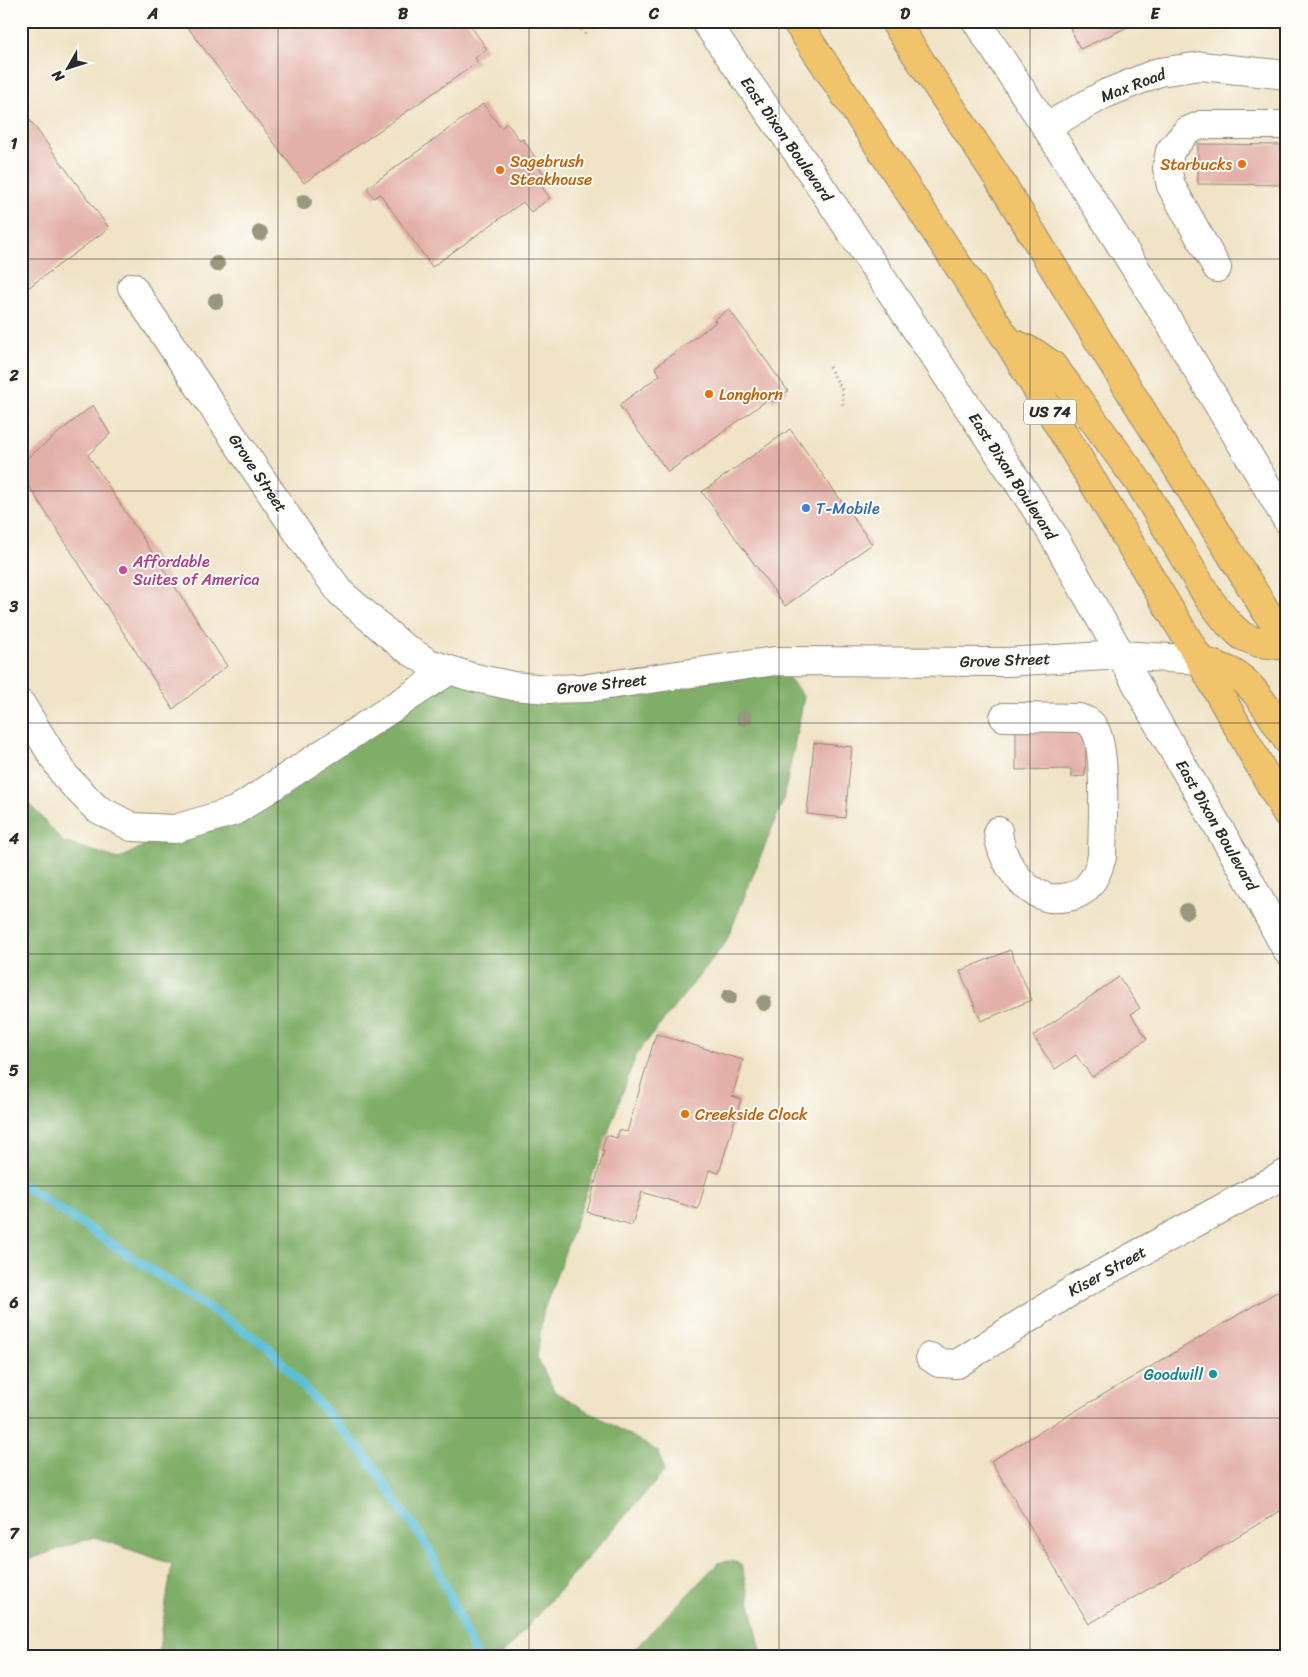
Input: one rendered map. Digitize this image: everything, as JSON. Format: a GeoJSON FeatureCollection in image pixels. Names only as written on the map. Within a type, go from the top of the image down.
{"type":"FeatureCollection","features":[{"type":"Feature","properties":{"kind":"highway","name":"US 74"},"geometry":{"type":"LineString","coordinates":[[796,21],[1008,341],[1200,660],[1287,814]]}},
{"type":"Feature","properties":{"kind":"highway"},"geometry":{"type":"LineString","coordinates":[[894,21],[998,178],[1287,645]]}},
{"type":"Feature","properties":{"kind":"highway"},"geometry":{"type":"LineString","coordinates":[[1008,341],[1032,352],[1052,365],[1140,484],[1209,599],[1228,622],[1242,636],[1259,643],[1287,645]]}},
{"type":"Feature","properties":{"kind":"highway"},"geometry":{"type":"LineString","coordinates":[[1200,660],[1234,673],[1249,686],[1266,707],[1287,740]]}},
{"type":"Feature","properties":{"kind":"street","name":"East Dixon Boulevard"},"geometry":{"type":"LineString","coordinates":[[705,21],[816,180],[1050,530],[1248,878],[1287,951]]}},
{"type":"Feature","properties":{"kind":"street"},"geometry":{"type":"LineString","coordinates":[[976,21],[1046,127],[1160,307],[1287,520]]}},
{"type":"Feature","properties":{"kind":"street","name":"Max Road"},"geometry":{"type":"LineString","coordinates":[[1046,127],[1105,94],[1159,72],[1201,66],[1287,75]]}},
{"type":"Feature","properties":{"kind":"street"},"geometry":{"type":"LineString","coordinates":[[1218,268],[1172,186],[1168,168],[1170,151],[1187,130],[1200,125],[1287,125]]}},
{"type":"Feature","properties":{"kind":"street","name":"Grove Street"},"geometry":{"type":"LineString","coordinates":[[132,287],[312,553],[342,594],[401,645],[429,663],[471,677],[513,686],[548,689],[588,688],[775,660],[1007,662],[1121,655],[1200,660]]}},
{"type":"Feature","properties":{"kind":"street"},"geometry":{"type":"LineString","coordinates":[[21,704],[65,776],[96,808],[132,827],[175,828],[234,811],[450,670]]}},
{"type":"Feature","properties":{"kind":"street"},"geometry":{"type":"LineString","coordinates":[[998,831],[999,843],[1005,858],[1020,880],[1036,893],[1048,898],[1070,897],[1082,893],[1091,883],[1102,857],[1102,757],[1099,738],[1094,727],[1086,720],[1079,718],[1004,717]]}},
{"type":"Feature","properties":{"kind":"street","name":"Kiser Street"},"geometry":{"type":"LineString","coordinates":[[930,1357],[939,1362],[957,1364],[1081,1285],[1287,1173]]}},
{"type":"Feature","properties":{"kind":"path"},"geometry":{"type":"LineString","coordinates":[[576,21],[585,34]]}},
{"type":"Feature","properties":{"kind":"path"},"geometry":{"type":"LineString","coordinates":[[829,367],[842,390],[843,407]]}},
{"type":"Feature","properties":{"kind":"green space"},"geometry":{"type":"Polygon","coordinates":[[[775,661],[804,697],[783,801],[726,942],[636,1055],[543,1312],[537,1358],[555,1392],[659,1452],[664,1472],[501,1656],[158,1656],[172,1564],[94,1537],[21,1562],[21,794],[63,842],[119,859],[175,829],[235,811],[450,670],[513,686],[775,661]]]}},
{"type":"Feature","properties":{"kind":"green space"},"geometry":{"type":"Polygon","coordinates":[[[730,1561],[741,1564],[762,1656],[628,1656],[718,1563],[730,1561]]]}},
{"type":"Feature","properties":{"kind":"building"},"geometry":{"type":"Polygon","coordinates":[[[183,21],[467,21],[487,49],[475,58],[478,62],[304,183],[183,21]]]}},
{"type":"Feature","properties":{"kind":"building"},"geometry":{"type":"Polygon","coordinates":[[[1067,21],[1141,21],[1080,49],[1067,21]]]}},
{"type":"Feature","properties":{"kind":"building"},"geometry":{"type":"Polygon","coordinates":[[[483,104],[501,128],[507,123],[520,141],[523,139],[535,157],[533,159],[549,181],[541,186],[550,198],[531,212],[523,202],[432,267],[380,194],[374,198],[367,188],[483,104]]]}},
{"type":"Feature","properties":{"kind":"building"},"geometry":{"type":"Polygon","coordinates":[[[21,108],[109,228],[21,293],[21,108]]]}},
{"type":"Feature","properties":{"kind":"building","name":"Starbucks"},"geometry":{"type":"Polygon","coordinates":[[[1198,144],[1287,145],[1287,185],[1198,184],[1198,144]]]}},
{"type":"Feature","properties":{"kind":"building","name":"Longhorn"},"geometry":{"type":"Polygon","coordinates":[[[729,309],[788,391],[773,402],[770,398],[668,472],[619,405],[660,375],[655,367],[716,322],[714,320],[729,309]]]}},
{"type":"Feature","properties":{"kind":"building","name":"Affordable Suites of America"},"geometry":{"type":"Polygon","coordinates":[[[93,405],[110,434],[88,455],[227,666],[173,709],[21,474],[21,463],[93,405]]]}},
{"type":"Feature","properties":{"kind":"building"},"geometry":{"type":"Polygon","coordinates":[[[790,429],[872,544],[785,606],[702,492],[790,429]]]}},
{"type":"Feature","properties":{"kind":"building"},"geometry":{"type":"Polygon","coordinates":[[[1087,730],[1085,776],[1071,777],[1071,769],[1016,770],[1016,731],[1087,730]]]}},
{"type":"Feature","properties":{"kind":"building"},"geometry":{"type":"Polygon","coordinates":[[[814,743],[852,747],[845,818],[807,814],[814,743]]]}},
{"type":"Feature","properties":{"kind":"building"},"geometry":{"type":"Polygon","coordinates":[[[1010,950],[1032,1000],[981,1021],[960,971],[1010,950]]]}},
{"type":"Feature","properties":{"kind":"building"},"geometry":{"type":"Polygon","coordinates":[[[1119,977],[1140,1008],[1131,1014],[1147,1039],[1092,1077],[1076,1055],[1055,1069],[1033,1036],[1119,977]]]}},
{"type":"Feature","properties":{"kind":"building","name":"Creekside Clock"},"geometry":{"type":"Polygon","coordinates":[[[656,1034],[743,1060],[732,1096],[741,1099],[719,1173],[709,1170],[698,1209],[642,1192],[632,1225],[587,1212],[604,1151],[602,1150],[606,1135],[617,1138],[619,1130],[627,1132],[656,1034]]]}},
{"type":"Feature","properties":{"kind":"building","name":"Goodwill"},"geometry":{"type":"Polygon","coordinates":[[[1287,1286],[1287,1507],[1089,1624],[991,1461],[1287,1286]]]}},
{"type":"Feature","properties":{"kind":"waterway"},"geometry":{"type":"LineString","coordinates":[[21,1184],[268,1347],[367,1458],[430,1551],[476,1656]]}},
{"type":"Feature","properties":{"kind":"place","name":"Starbucks"},"geometry":{"type":"Point","coordinates":[1242,164]}},
{"type":"Feature","properties":{"kind":"place","name":"Sagebrush Steakhouse"},"geometry":{"type":"Point","coordinates":[500,170]}},
{"type":"Feature","properties":{"kind":"place","name":"Longhorn"},"geometry":{"type":"Point","coordinates":[709,394]}},
{"type":"Feature","properties":{"kind":"place","name":"T-Mobile"},"geometry":{"type":"Point","coordinates":[806,508]}},
{"type":"Feature","properties":{"kind":"place","name":"Affordable Suites of America"},"geometry":{"type":"Point","coordinates":[123,570]}},
{"type":"Feature","properties":{"kind":"place","name":"Creekside Clock"},"geometry":{"type":"Point","coordinates":[685,1114]}},
{"type":"Feature","properties":{"kind":"place","name":"Goodwill"},"geometry":{"type":"Point","coordinates":[1213,1374]}}]}
